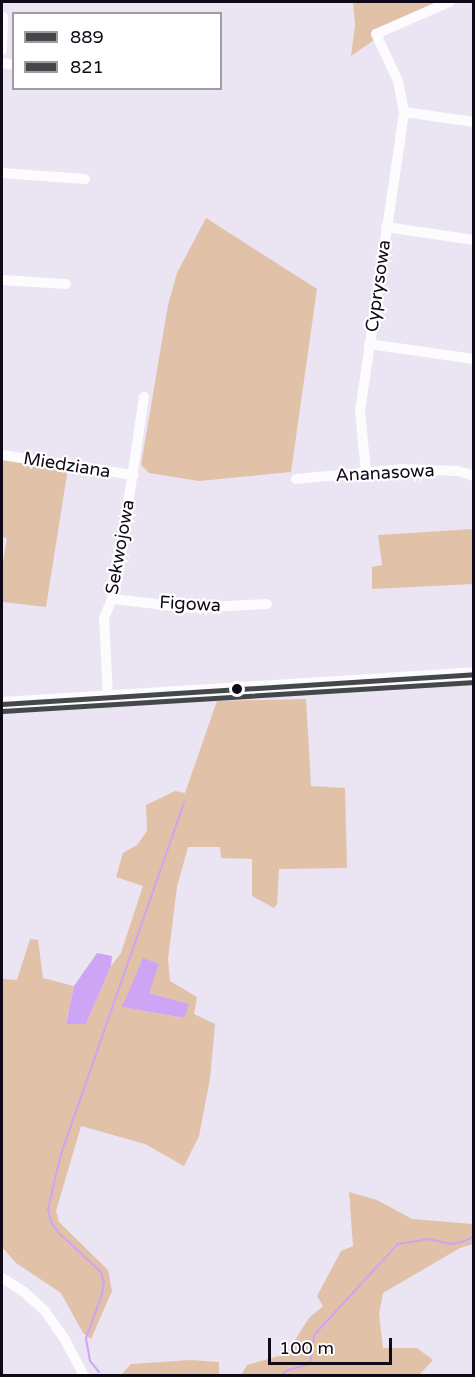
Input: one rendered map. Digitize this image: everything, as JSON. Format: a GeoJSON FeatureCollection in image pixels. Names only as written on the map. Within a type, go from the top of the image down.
{"type":"FeatureCollection","features":[{"type":"Feature","properties":{"kind":"street","name":"Cyprysowa"},"geometry":{"type":"LineString","coordinates":[[366,472],[360,411],[404,112],[398,81],[376,34],[449,2]]}},
{"type":"Feature","properties":{"kind":"street"},"geometry":{"type":"LineString","coordinates":[[2,50],[3,17]]}},
{"type":"Feature","properties":{"kind":"street"},"geometry":{"type":"LineString","coordinates":[[404,112],[474,122]]}},
{"type":"Feature","properties":{"kind":"street"},"geometry":{"type":"LineString","coordinates":[[2,173],[85,179]]}},
{"type":"Feature","properties":{"kind":"street","name":"Cyprysowa"},"geometry":{"type":"LineString","coordinates":[[386,227],[474,240]]}},
{"type":"Feature","properties":{"kind":"street"},"geometry":{"type":"LineString","coordinates":[[2,280],[66,284]]}},
{"type":"Feature","properties":{"kind":"street","name":"Cyprysowa"},"geometry":{"type":"LineString","coordinates":[[369,344],[474,359]]}},
{"type":"Feature","properties":{"kind":"street","name":"Sekwojowa"},"geometry":{"type":"LineString","coordinates":[[108,697],[104,618],[112,599],[144,397]]}},
{"type":"Feature","properties":{"kind":"street","name":"Miedziana"},"geometry":{"type":"LineString","coordinates":[[2,454],[133,475]]}},
{"type":"Feature","properties":{"kind":"street","name":"Ananasowa"},"geometry":{"type":"LineString","coordinates":[[296,479],[412,470],[458,471],[474,476]]}},
{"type":"Feature","properties":{"kind":"street","name":"Figowa"},"geometry":{"type":"LineString","coordinates":[[112,599],[191,608],[267,604]]}},
{"type":"Feature","properties":{"kind":"street"},"geometry":{"type":"LineString","coordinates":[[2,704],[474,674]]}},
{"type":"Feature","properties":{"kind":"street"},"geometry":{"type":"LineString","coordinates":[[2,1278],[24,1292],[45,1311],[64,1338],[84,1376]]}},
{"type":"Feature","properties":{"kind":"shaded area"},"geometry":{"type":"Polygon","coordinates":[[[353,2],[439,2],[374,32],[374,40],[351,56],[355,25],[353,2]]]}},
{"type":"Feature","properties":{"kind":"shaded area"},"geometry":{"type":"Polygon","coordinates":[[[206,218],[317,289],[291,472],[199,481],[149,473],[141,465],[168,305],[177,273],[206,218]]]}},
{"type":"Feature","properties":{"kind":"shaded area"},"geometry":{"type":"Polygon","coordinates":[[[4,459],[68,468],[46,607],[2,602],[2,568],[7,538],[2,537],[2,464],[4,459]]]}},
{"type":"Feature","properties":{"kind":"shaded area"},"geometry":{"type":"Polygon","coordinates":[[[473,529],[473,584],[372,589],[372,567],[382,565],[378,535],[473,529]]]}},
{"type":"Feature","properties":{"kind":"shaded area"},"geometry":{"type":"Polygon","coordinates":[[[306,699],[311,786],[345,788],[347,868],[279,869],[277,904],[274,908],[252,896],[252,859],[221,858],[220,847],[188,847],[177,887],[168,959],[170,981],[197,997],[194,1014],[215,1024],[210,1079],[199,1136],[184,1166],[145,1144],[81,1126],[56,1211],[59,1222],[108,1270],[112,1291],[91,1339],[83,1333],[61,1293],[16,1263],[2,1247],[2,979],[17,980],[30,939],[38,940],[43,978],[74,986],[66,1023],[86,1024],[111,966],[121,953],[143,886],[116,877],[123,853],[137,845],[147,831],[146,805],[175,791],[185,793],[217,701],[306,699]],[[149,993],[123,1007],[183,1018],[188,1004],[149,993]]]}},
{"type":"Feature","properties":{"kind":"shaded area"},"geometry":{"type":"Polygon","coordinates":[[[97,953],[112,956],[111,966],[86,1024],[66,1024],[74,986],[97,953]]]}},
{"type":"Feature","properties":{"kind":"shaded area"},"geometry":{"type":"Polygon","coordinates":[[[143,958],[159,964],[149,993],[189,1004],[184,1018],[122,1007],[143,958]]]}},
{"type":"Feature","properties":{"kind":"shaded area"},"geometry":{"type":"Polygon","coordinates":[[[349,1192],[377,1200],[412,1219],[473,1224],[473,1244],[460,1248],[383,1293],[379,1314],[383,1348],[417,1348],[433,1360],[419,1375],[241,1375],[247,1365],[286,1354],[309,1318],[323,1306],[317,1296],[341,1251],[353,1246],[349,1192]]]}},
{"type":"Feature","properties":{"kind":"shaded area"},"geometry":{"type":"Polygon","coordinates":[[[190,1360],[219,1362],[219,1375],[121,1375],[131,1364],[190,1360]]]}},
{"type":"Feature","properties":{"kind":"waterway"},"geometry":{"type":"LineString","coordinates":[[99,1372],[90,1361],[86,1338],[102,1294],[104,1283],[101,1272],[59,1233],[51,1222],[48,1209],[61,1154],[184,802]]}},
{"type":"Feature","properties":{"kind":"waterway"},"geometry":{"type":"LineString","coordinates":[[280,1376],[288,1370],[310,1364],[314,1335],[398,1244],[428,1239],[452,1244],[474,1236]]}},
{"type":"Feature","properties":{"kind":"transit line","name":"889"},"geometry":{"type":"LineString","coordinates":[[2,704],[474,674]]}},
{"type":"Feature","properties":{"kind":"transit line","name":"821"},"geometry":{"type":"LineString","coordinates":[[2,711],[474,682]]}}]}
